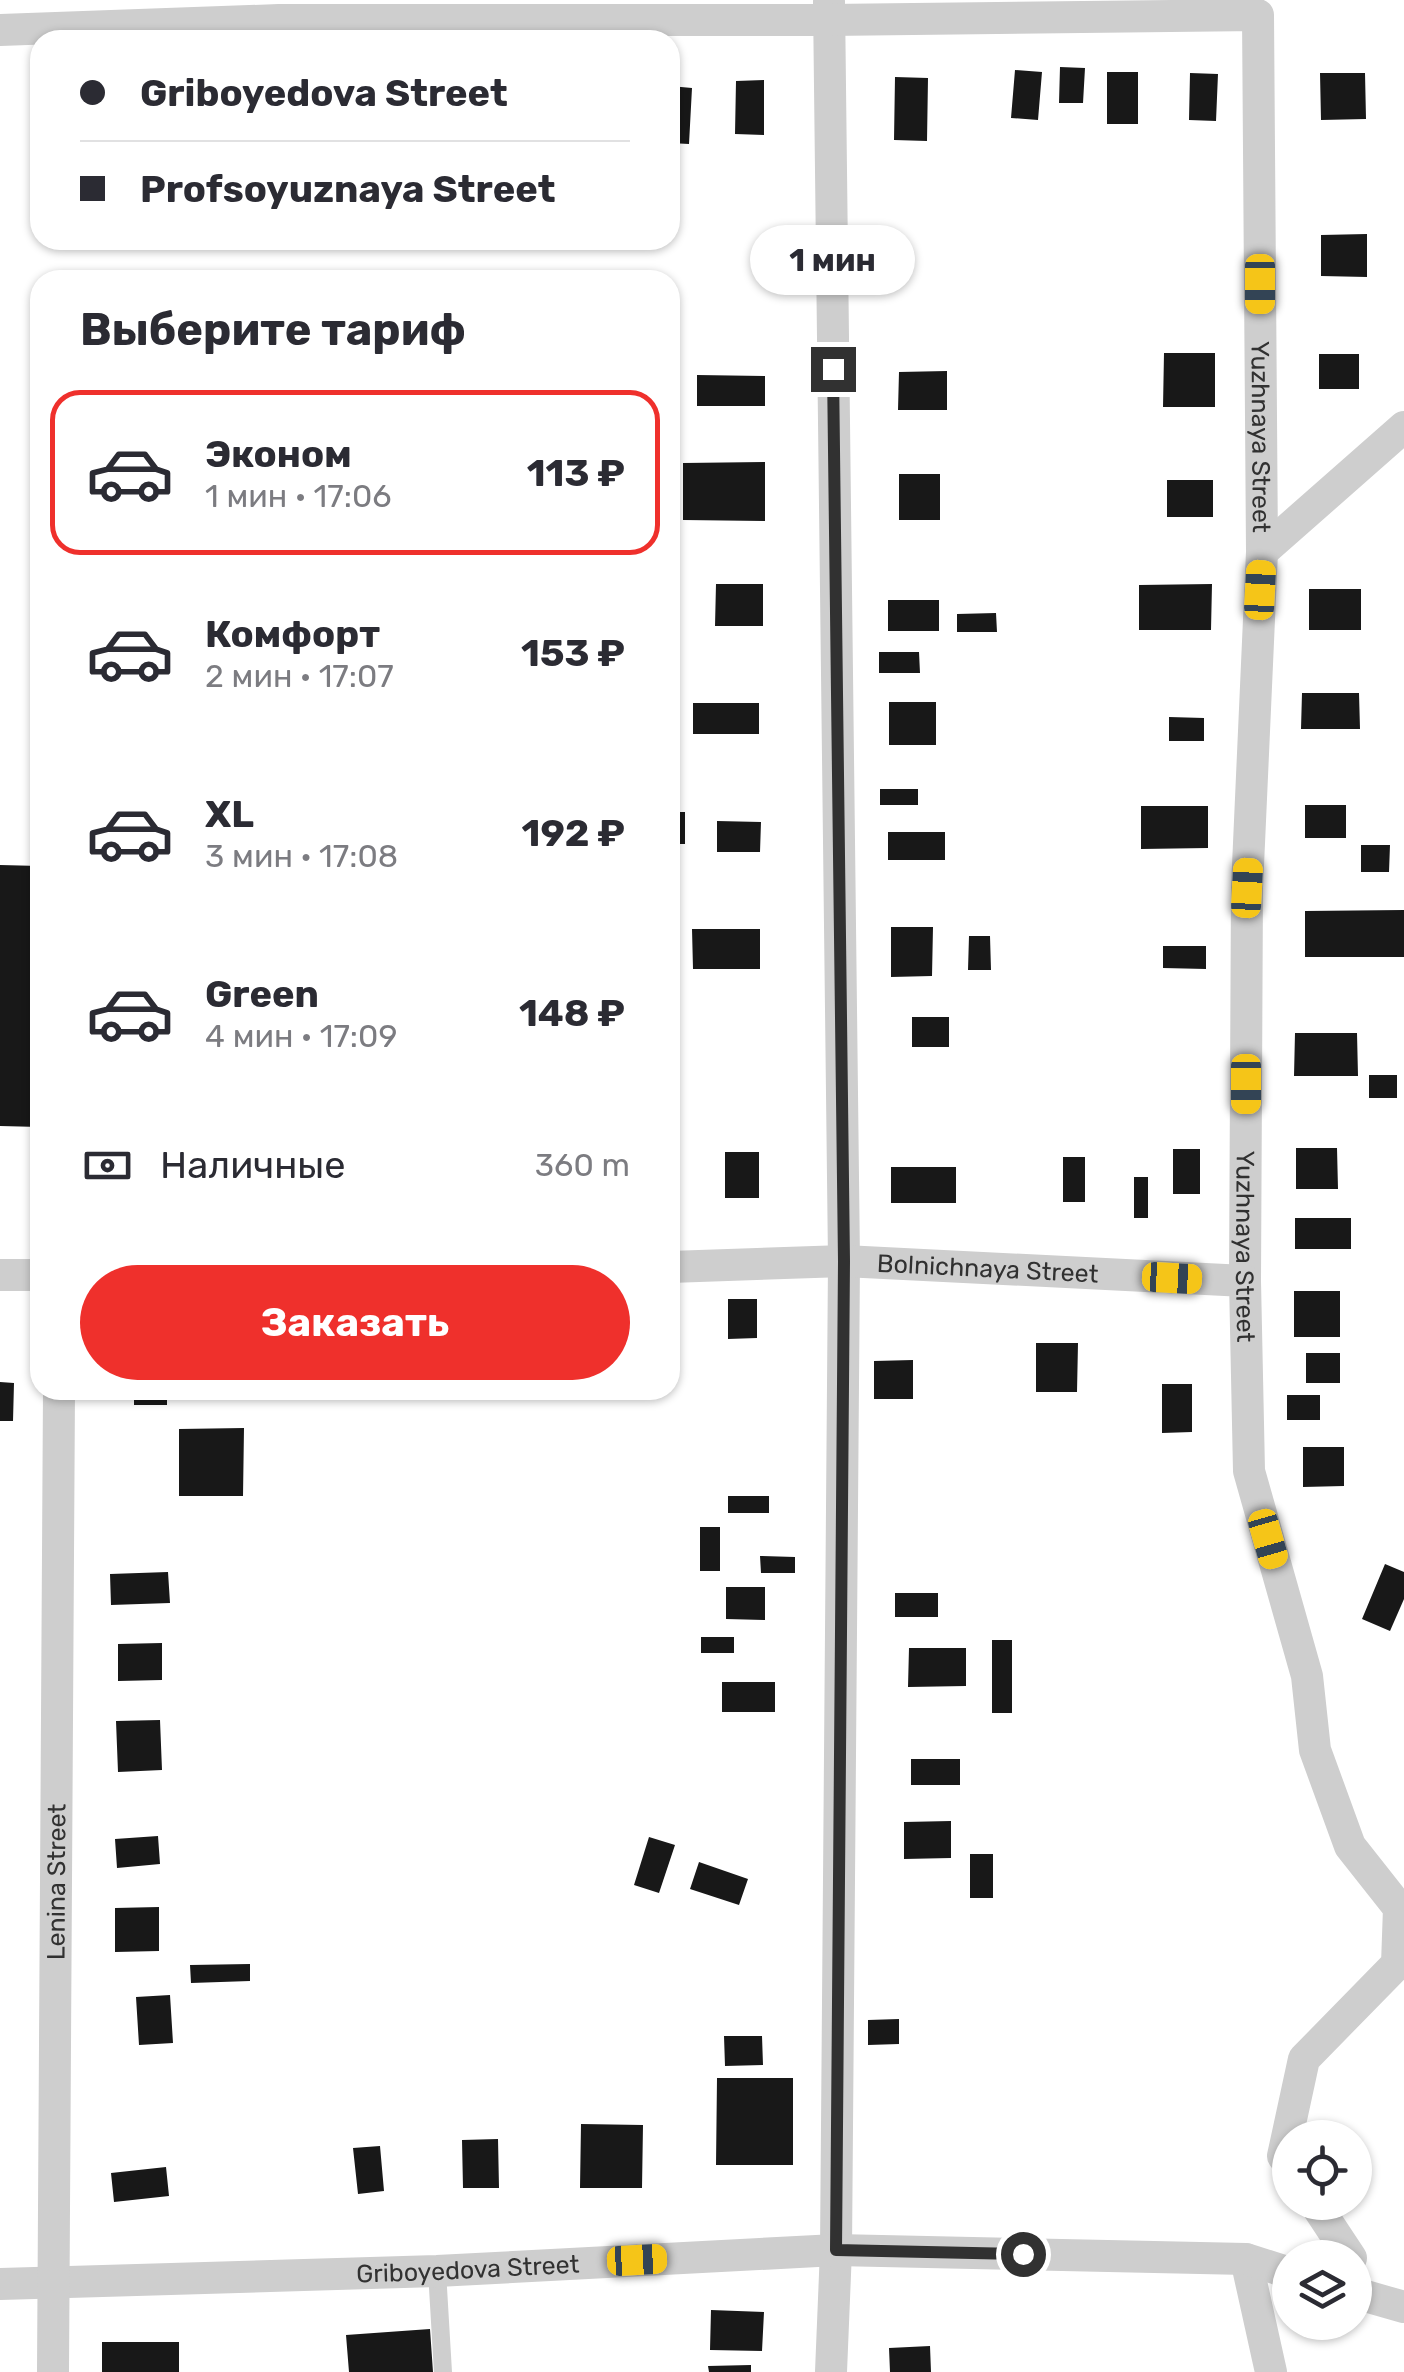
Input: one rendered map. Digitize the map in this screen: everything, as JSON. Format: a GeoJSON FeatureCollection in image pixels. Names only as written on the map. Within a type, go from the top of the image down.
{"type":"FeatureCollection","features":[{"type":"Feature","properties":{"kind":"street"},"geometry":{"type":"LineString","coordinates":[[0,30],[279,20],[829,10],[1258,8]]}},
{"type":"Feature","properties":{"kind":"street","name":"Yuzhnaya Street"},"geometry":{"type":"LineString","coordinates":[[1258,8],[1262,552],[1247,888],[1249,1470],[1306,1676],[1314,1750],[1350,1846],[1400,1908],[1397,1964],[1304,2060],[1291,2120]]}},
{"type":"Feature","properties":{"kind":"street"},"geometry":{"type":"LineString","coordinates":[[829,10],[844,1261],[836,2250],[831,2372]]}},
{"type":"Feature","properties":{"kind":"street"},"geometry":{"type":"LineString","coordinates":[[1262,552],[1404,427]]}},
{"type":"Feature","properties":{"kind":"street","name":"Bolnichnaya Street"},"geometry":{"type":"LineString","coordinates":[[680,1267],[844,1261],[1246,1281]]}},
{"type":"Feature","properties":{"kind":"street"},"geometry":{"type":"LineString","coordinates":[[0,1275],[30,1275]]}},
{"type":"Feature","properties":{"kind":"street","name":"Lenina Street"},"geometry":{"type":"LineString","coordinates":[[53,2372],[60,1400]]}},
{"type":"Feature","properties":{"kind":"street","name":"Griboyedova Street"},"geometry":{"type":"LineString","coordinates":[[0,2284],[437,2271],[836,2250],[1246,2259],[1272,2267]]}},
{"type":"Feature","properties":{"kind":"street"},"geometry":{"type":"LineString","coordinates":[[1246,2259],[1271,2372]]}},
{"type":"Feature","properties":{"kind":"lane"},"geometry":{"type":"LineString","coordinates":[[437,2271],[443,2372]]}},
{"type":"Feature","properties":{"kind":"building"},"geometry":{"type":"Polygon","coordinates":[[[1060,67],[1085,68],[1083,103],[1059,103],[1060,67]]]}},
{"type":"Feature","properties":{"kind":"building"},"geometry":{"type":"Polygon","coordinates":[[[1015,70],[1042,72],[1038,120],[1011,118],[1015,70]]]}},
{"type":"Feature","properties":{"kind":"building"},"geometry":{"type":"Polygon","coordinates":[[[1107,72],[1138,72],[1138,124],[1107,124],[1107,72]]]}},
{"type":"Feature","properties":{"kind":"building"},"geometry":{"type":"Polygon","coordinates":[[[1190,73],[1218,74],[1216,121],[1189,120],[1190,73]]]}},
{"type":"Feature","properties":{"kind":"building"},"geometry":{"type":"Polygon","coordinates":[[[1320,73],[1365,73],[1366,119],[1321,120],[1320,73]]]}},
{"type":"Feature","properties":{"kind":"building"},"geometry":{"type":"Polygon","coordinates":[[[895,77],[928,78],[927,141],[894,140],[895,77]]]}},
{"type":"Feature","properties":{"kind":"building"},"geometry":{"type":"Polygon","coordinates":[[[764,80],[764,135],[735,134],[736,81],[764,80]]]}},
{"type":"Feature","properties":{"kind":"building"},"geometry":{"type":"Polygon","coordinates":[[[680,87],[692,88],[689,144],[680,144],[680,87]]]}},
{"type":"Feature","properties":{"kind":"building"},"geometry":{"type":"Polygon","coordinates":[[[1367,234],[1367,277],[1321,276],[1321,235],[1367,234]]]}},
{"type":"Feature","properties":{"kind":"building"},"geometry":{"type":"Polygon","coordinates":[[[1164,353],[1215,353],[1215,407],[1163,407],[1164,353]]]}},
{"type":"Feature","properties":{"kind":"building"},"geometry":{"type":"Polygon","coordinates":[[[1319,354],[1359,354],[1359,389],[1319,389],[1319,354]]]}},
{"type":"Feature","properties":{"kind":"building"},"geometry":{"type":"Polygon","coordinates":[[[947,371],[947,410],[898,410],[899,372],[947,371]]]}},
{"type":"Feature","properties":{"kind":"building"},"geometry":{"type":"Polygon","coordinates":[[[697,375],[765,376],[765,406],[697,406],[697,375]]]}},
{"type":"Feature","properties":{"kind":"building"},"geometry":{"type":"Polygon","coordinates":[[[765,462],[765,521],[683,520],[683,463],[765,462]]]}},
{"type":"Feature","properties":{"kind":"building"},"geometry":{"type":"Polygon","coordinates":[[[899,474],[940,474],[940,520],[899,520],[899,474]]]}},
{"type":"Feature","properties":{"kind":"building"},"geometry":{"type":"Polygon","coordinates":[[[1167,480],[1213,480],[1213,517],[1167,517],[1167,480]]]}},
{"type":"Feature","properties":{"kind":"building"},"geometry":{"type":"Polygon","coordinates":[[[716,584],[763,584],[763,626],[715,626],[716,584]]]}},
{"type":"Feature","properties":{"kind":"building"},"geometry":{"type":"Polygon","coordinates":[[[1212,584],[1211,630],[1139,630],[1139,585],[1212,584]]]}},
{"type":"Feature","properties":{"kind":"building"},"geometry":{"type":"Polygon","coordinates":[[[1309,589],[1361,589],[1361,630],[1309,630],[1309,589]]]}},
{"type":"Feature","properties":{"kind":"building"},"geometry":{"type":"Polygon","coordinates":[[[888,600],[939,600],[939,631],[888,631],[888,600]]]}},
{"type":"Feature","properties":{"kind":"building"},"geometry":{"type":"Polygon","coordinates":[[[996,613],[997,632],[957,632],[957,614],[996,613]]]}},
{"type":"Feature","properties":{"kind":"building"},"geometry":{"type":"Polygon","coordinates":[[[879,652],[919,652],[920,673],[879,673],[879,652]]]}},
{"type":"Feature","properties":{"kind":"building"},"geometry":{"type":"Polygon","coordinates":[[[1302,693],[1359,693],[1360,729],[1301,729],[1302,693]]]}},
{"type":"Feature","properties":{"kind":"building"},"geometry":{"type":"Polygon","coordinates":[[[889,702],[936,702],[936,745],[889,745],[889,702]]]}},
{"type":"Feature","properties":{"kind":"building"},"geometry":{"type":"Polygon","coordinates":[[[693,703],[759,703],[759,734],[693,734],[693,703]]]}},
{"type":"Feature","properties":{"kind":"building"},"geometry":{"type":"Polygon","coordinates":[[[1169,717],[1204,718],[1204,741],[1169,741],[1169,717]]]}},
{"type":"Feature","properties":{"kind":"building"},"geometry":{"type":"Polygon","coordinates":[[[880,789],[918,789],[918,805],[880,805],[880,789]]]}},
{"type":"Feature","properties":{"kind":"building"},"geometry":{"type":"Polygon","coordinates":[[[1305,805],[1346,805],[1346,838],[1305,838],[1305,805]]]}},
{"type":"Feature","properties":{"kind":"building"},"geometry":{"type":"Polygon","coordinates":[[[1141,806],[1208,806],[1208,848],[1141,849],[1141,806]]]}},
{"type":"Feature","properties":{"kind":"building"},"geometry":{"type":"Polygon","coordinates":[[[680,812],[685,812],[685,844],[680,844],[680,812]]]}},
{"type":"Feature","properties":{"kind":"building"},"geometry":{"type":"Polygon","coordinates":[[[717,821],[761,822],[760,852],[717,852],[717,821]]]}},
{"type":"Feature","properties":{"kind":"building"},"geometry":{"type":"Polygon","coordinates":[[[888,832],[945,832],[945,860],[888,860],[888,832]]]}},
{"type":"Feature","properties":{"kind":"building"},"geometry":{"type":"Polygon","coordinates":[[[1361,845],[1390,845],[1389,872],[1361,872],[1361,845]]]}},
{"type":"Feature","properties":{"kind":"building"},"geometry":{"type":"Polygon","coordinates":[[[0,865],[30,866],[30,1127],[0,1126],[0,865]]]}},
{"type":"Feature","properties":{"kind":"building"},"geometry":{"type":"Polygon","coordinates":[[[1404,910],[1404,957],[1305,957],[1305,911],[1404,910]]]}},
{"type":"Feature","properties":{"kind":"building"},"geometry":{"type":"Polygon","coordinates":[[[891,927],[933,927],[932,976],[891,977],[891,927]]]}},
{"type":"Feature","properties":{"kind":"building"},"geometry":{"type":"Polygon","coordinates":[[[692,929],[760,929],[760,969],[693,969],[692,929]]]}},
{"type":"Feature","properties":{"kind":"building"},"geometry":{"type":"Polygon","coordinates":[[[969,936],[990,936],[991,970],[968,970],[969,936]]]}},
{"type":"Feature","properties":{"kind":"building"},"geometry":{"type":"Polygon","coordinates":[[[1163,946],[1206,946],[1206,969],[1163,968],[1163,946]]]}},
{"type":"Feature","properties":{"kind":"building"},"geometry":{"type":"Polygon","coordinates":[[[912,1017],[949,1017],[949,1047],[912,1047],[912,1017]]]}},
{"type":"Feature","properties":{"kind":"building"},"geometry":{"type":"Polygon","coordinates":[[[1295,1033],[1357,1033],[1358,1076],[1294,1076],[1295,1033]]]}},
{"type":"Feature","properties":{"kind":"building"},"geometry":{"type":"Polygon","coordinates":[[[1369,1075],[1397,1075],[1397,1098],[1369,1098],[1369,1075]]]}},
{"type":"Feature","properties":{"kind":"building"},"geometry":{"type":"Polygon","coordinates":[[[1296,1148],[1337,1148],[1338,1189],[1296,1189],[1296,1148]]]}},
{"type":"Feature","properties":{"kind":"building"},"geometry":{"type":"Polygon","coordinates":[[[1173,1149],[1200,1149],[1200,1194],[1173,1194],[1173,1149]]]}},
{"type":"Feature","properties":{"kind":"building"},"geometry":{"type":"Polygon","coordinates":[[[725,1152],[759,1152],[759,1198],[725,1198],[725,1152]]]}},
{"type":"Feature","properties":{"kind":"building"},"geometry":{"type":"Polygon","coordinates":[[[1063,1157],[1085,1157],[1085,1202],[1063,1202],[1063,1157]]]}},
{"type":"Feature","properties":{"kind":"building"},"geometry":{"type":"Polygon","coordinates":[[[891,1167],[956,1167],[956,1203],[891,1203],[891,1167]]]}},
{"type":"Feature","properties":{"kind":"building"},"geometry":{"type":"Polygon","coordinates":[[[1134,1177],[1148,1177],[1148,1218],[1134,1218],[1134,1177]]]}},
{"type":"Feature","properties":{"kind":"building"},"geometry":{"type":"Polygon","coordinates":[[[1295,1218],[1351,1218],[1351,1249],[1295,1249],[1295,1218]]]}},
{"type":"Feature","properties":{"kind":"building"},"geometry":{"type":"Polygon","coordinates":[[[1294,1291],[1340,1291],[1340,1337],[1294,1337],[1294,1291]]]}},
{"type":"Feature","properties":{"kind":"building"},"geometry":{"type":"Polygon","coordinates":[[[728,1299],[757,1299],[757,1338],[728,1339],[728,1299]]]}},
{"type":"Feature","properties":{"kind":"building"},"geometry":{"type":"Polygon","coordinates":[[[1036,1343],[1078,1343],[1077,1392],[1036,1392],[1036,1343]]]}},
{"type":"Feature","properties":{"kind":"building"},"geometry":{"type":"Polygon","coordinates":[[[1306,1353],[1340,1353],[1340,1383],[1306,1383],[1306,1353]]]}},
{"type":"Feature","properties":{"kind":"building"},"geometry":{"type":"Polygon","coordinates":[[[913,1360],[913,1399],[874,1399],[874,1361],[913,1360]]]}},
{"type":"Feature","properties":{"kind":"building"},"geometry":{"type":"Polygon","coordinates":[[[0,1382],[14,1383],[13,1421],[0,1421],[0,1382]]]}},
{"type":"Feature","properties":{"kind":"building"},"geometry":{"type":"Polygon","coordinates":[[[1162,1384],[1192,1384],[1192,1432],[1162,1433],[1162,1384]]]}},
{"type":"Feature","properties":{"kind":"building"},"geometry":{"type":"Polygon","coordinates":[[[1287,1395],[1320,1395],[1320,1420],[1287,1420],[1287,1395]]]}},
{"type":"Feature","properties":{"kind":"building"},"geometry":{"type":"Polygon","coordinates":[[[134,1400],[167,1400],[167,1405],[134,1405],[134,1400]]]}},
{"type":"Feature","properties":{"kind":"building"},"geometry":{"type":"Polygon","coordinates":[[[244,1428],[243,1496],[179,1496],[179,1429],[244,1428]]]}},
{"type":"Feature","properties":{"kind":"building"},"geometry":{"type":"Polygon","coordinates":[[[1303,1447],[1344,1447],[1344,1486],[1303,1487],[1303,1447]]]}},
{"type":"Feature","properties":{"kind":"building"},"geometry":{"type":"Polygon","coordinates":[[[728,1496],[769,1496],[769,1513],[728,1513],[728,1496]]]}},
{"type":"Feature","properties":{"kind":"building"},"geometry":{"type":"Polygon","coordinates":[[[700,1527],[720,1527],[720,1571],[700,1571],[700,1527]]]}},
{"type":"Feature","properties":{"kind":"building"},"geometry":{"type":"Polygon","coordinates":[[[760,1556],[795,1557],[795,1573],[761,1573],[760,1556]]]}},
{"type":"Feature","properties":{"kind":"building"},"geometry":{"type":"Polygon","coordinates":[[[1385,1564],[1404,1572],[1404,1599],[1390,1631],[1362,1619],[1385,1564]]]}},
{"type":"Feature","properties":{"kind":"building"},"geometry":{"type":"Polygon","coordinates":[[[168,1572],[170,1603],[111,1605],[110,1574],[168,1572]]]}},
{"type":"Feature","properties":{"kind":"building"},"geometry":{"type":"Polygon","coordinates":[[[726,1587],[765,1587],[765,1620],[726,1619],[726,1587]]]}},
{"type":"Feature","properties":{"kind":"building"},"geometry":{"type":"Polygon","coordinates":[[[895,1593],[938,1593],[938,1617],[895,1617],[895,1593]]]}},
{"type":"Feature","properties":{"kind":"building"},"geometry":{"type":"Polygon","coordinates":[[[701,1637],[734,1637],[734,1653],[701,1653],[701,1637]]]}},
{"type":"Feature","properties":{"kind":"building"},"geometry":{"type":"Polygon","coordinates":[[[992,1640],[1012,1640],[1012,1713],[992,1713],[992,1640]]]}},
{"type":"Feature","properties":{"kind":"building"},"geometry":{"type":"Polygon","coordinates":[[[162,1643],[162,1680],[118,1681],[118,1644],[162,1643]]]}},
{"type":"Feature","properties":{"kind":"building"},"geometry":{"type":"Polygon","coordinates":[[[909,1648],[966,1648],[966,1686],[908,1687],[909,1648]]]}},
{"type":"Feature","properties":{"kind":"building"},"geometry":{"type":"Polygon","coordinates":[[[722,1682],[775,1682],[775,1712],[722,1712],[722,1682]]]}},
{"type":"Feature","properties":{"kind":"building"},"geometry":{"type":"Polygon","coordinates":[[[160,1720],[162,1770],[118,1772],[116,1721],[160,1720]]]}},
{"type":"Feature","properties":{"kind":"building"},"geometry":{"type":"Polygon","coordinates":[[[911,1759],[960,1759],[960,1785],[911,1785],[911,1759]]]}},
{"type":"Feature","properties":{"kind":"building"},"geometry":{"type":"Polygon","coordinates":[[[951,1821],[951,1858],[904,1859],[904,1822],[951,1821]]]}},
{"type":"Feature","properties":{"kind":"building"},"geometry":{"type":"Polygon","coordinates":[[[158,1836],[160,1864],[117,1868],[115,1839],[158,1836]]]}},
{"type":"Feature","properties":{"kind":"building"},"geometry":{"type":"Polygon","coordinates":[[[649,1837],[675,1845],[659,1893],[634,1885],[649,1837]]]}},
{"type":"Feature","properties":{"kind":"building"},"geometry":{"type":"Polygon","coordinates":[[[970,1854],[993,1854],[993,1898],[970,1898],[970,1854]]]}},
{"type":"Feature","properties":{"kind":"building"},"geometry":{"type":"Polygon","coordinates":[[[699,1862],[748,1879],[739,1905],[690,1889],[699,1862]]]}},
{"type":"Feature","properties":{"kind":"building"},"geometry":{"type":"Polygon","coordinates":[[[159,1907],[159,1951],[115,1952],[115,1908],[159,1907]]]}},
{"type":"Feature","properties":{"kind":"building"},"geometry":{"type":"Polygon","coordinates":[[[250,1964],[250,1981],[191,1983],[190,1965],[250,1964]]]}},
{"type":"Feature","properties":{"kind":"building"},"geometry":{"type":"Polygon","coordinates":[[[170,1995],[173,2043],[139,2045],[136,1997],[170,1995]]]}},
{"type":"Feature","properties":{"kind":"building"},"geometry":{"type":"Polygon","coordinates":[[[899,2019],[899,2044],[868,2045],[868,2020],[899,2019]]]}},
{"type":"Feature","properties":{"kind":"building"},"geometry":{"type":"Polygon","coordinates":[[[724,2036],[762,2036],[763,2065],[725,2066],[724,2036]]]}},
{"type":"Feature","properties":{"kind":"building"},"geometry":{"type":"Polygon","coordinates":[[[717,2078],[793,2078],[793,2165],[716,2165],[717,2078]]]}},
{"type":"Feature","properties":{"kind":"building"},"geometry":{"type":"Polygon","coordinates":[[[581,2124],[643,2125],[642,2188],[580,2188],[581,2124]]]}},
{"type":"Feature","properties":{"kind":"building"},"geometry":{"type":"Polygon","coordinates":[[[498,2139],[499,2188],[463,2188],[462,2140],[498,2139]]]}},
{"type":"Feature","properties":{"kind":"building"},"geometry":{"type":"Polygon","coordinates":[[[380,2146],[384,2191],[358,2194],[353,2148],[380,2146]]]}},
{"type":"Feature","properties":{"kind":"building"},"geometry":{"type":"Polygon","coordinates":[[[166,2167],[169,2196],[114,2202],[111,2173],[166,2167]]]}},
{"type":"Feature","properties":{"kind":"building"},"geometry":{"type":"Polygon","coordinates":[[[711,2310],[764,2312],[762,2351],[710,2350],[711,2310]]]}},
{"type":"Feature","properties":{"kind":"building"},"geometry":{"type":"Polygon","coordinates":[[[430,2329],[433,2372],[349,2372],[346,2335],[430,2329]]]}},
{"type":"Feature","properties":{"kind":"building"},"geometry":{"type":"Polygon","coordinates":[[[102,2342],[179,2342],[179,2372],[102,2372],[102,2342]]]}},
{"type":"Feature","properties":{"kind":"building"},"geometry":{"type":"Polygon","coordinates":[[[930,2346],[931,2372],[890,2372],[889,2348],[930,2346]]]}},
{"type":"Feature","properties":{"kind":"building"},"geometry":{"type":"Polygon","coordinates":[[[751,2365],[751,2372],[709,2372],[708,2366],[751,2365]]]}},
{"type":"Feature","properties":{"kind":"route"},"geometry":{"type":"LineString","coordinates":[[833,369],[844,1261],[836,2250],[1023,2254]]}}]}
